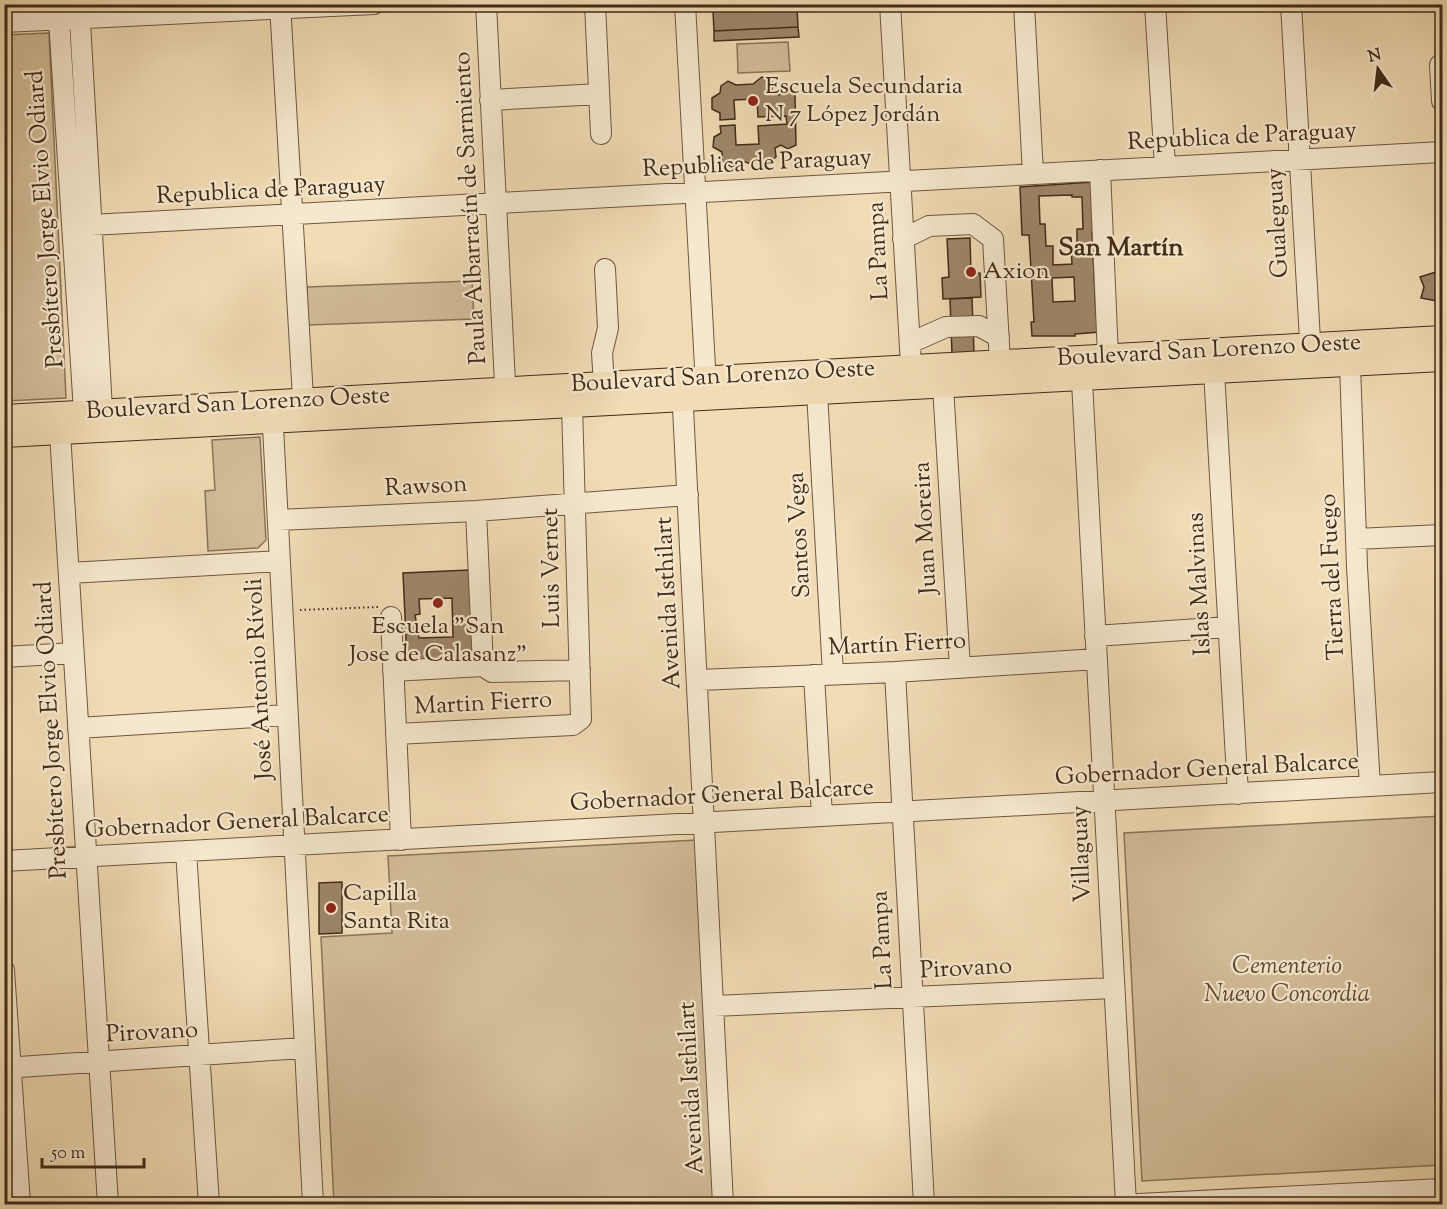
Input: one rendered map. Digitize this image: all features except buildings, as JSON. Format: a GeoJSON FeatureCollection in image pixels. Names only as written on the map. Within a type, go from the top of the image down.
{"type":"FeatureCollection","features":[{"type":"Feature","properties":{"kind":"main road","name":"Boulevard San Lorenzo Oeste"},"geometry":{"type":"LineString","coordinates":[[911,363],[943,386],[1082,368],[1214,371],[1443,338]]}},
{"type":"Feature","properties":{"kind":"main road","name":"Boulevard San Lorenzo Oeste"},"geometry":{"type":"LineString","coordinates":[[4,417],[93,421],[506,399],[604,385],[911,363],[1000,349],[1082,368],[1108,356],[1311,356],[1350,364],[1443,359]]}},
{"type":"Feature","properties":{"kind":"main road","name":"Boulevard San Lorenzo Oeste"},"geometry":{"type":"LineString","coordinates":[[506,399],[572,406],[817,392],[911,363]]}},
{"type":"Feature","properties":{"kind":"main road","name":"Boulevard San Lorenzo Oeste"},"geometry":{"type":"LineString","coordinates":[[4,435],[60,433],[93,421]]}},
{"type":"Feature","properties":{"kind":"street"},"geometry":{"type":"LineString","coordinates":[[4,22],[58,12],[374,4]]}},
{"type":"Feature","properties":{"kind":"street","name":"Paula Albarracín de Sarmiento"},"geometry":{"type":"LineString","coordinates":[[486,4],[506,399]]}},
{"type":"Feature","properties":{"kind":"street"},"geometry":{"type":"LineString","coordinates":[[595,4],[601,134]]}},
{"type":"Feature","properties":{"kind":"street"},"geometry":{"type":"LineString","coordinates":[[685,4],[705,367],[702,378]]}},
{"type":"Feature","properties":{"kind":"street","name":"La Pampa"},"geometry":{"type":"LineString","coordinates":[[890,4],[911,363]]}},
{"type":"Feature","properties":{"kind":"street"},"geometry":{"type":"LineString","coordinates":[[1024,4],[1033,174]]}},
{"type":"Feature","properties":{"kind":"street"},"geometry":{"type":"LineString","coordinates":[[1155,4],[1165,166]]}},
{"type":"Feature","properties":{"kind":"street","name":"Gualeguay"},"geometry":{"type":"LineString","coordinates":[[1291,4],[1311,356]]}},
{"type":"Feature","properties":{"kind":"street"},"geometry":{"type":"LineString","coordinates":[[280,7],[303,410]]}},
{"type":"Feature","properties":{"kind":"street","name":"Presbítero Jorge Elvio Odiard"},"geometry":{"type":"LineString","coordinates":[[80,11],[82,226],[93,421]]}},
{"type":"Feature","properties":{"kind":"street","name":"Presbítero Jorge Elvio Odiard"},"geometry":{"type":"LineString","coordinates":[[58,12],[82,226]]}},
{"type":"Feature","properties":{"kind":"street"},"geometry":{"type":"LineString","coordinates":[[1443,65],[1440,65],[1443,101]]}},
{"type":"Feature","properties":{"kind":"street"},"geometry":{"type":"LineString","coordinates":[[490,100],[599,94]]}},
{"type":"Feature","properties":{"kind":"street","name":"Republica de Paraguay"},"geometry":{"type":"LineString","coordinates":[[82,226],[1443,152]]}},
{"type":"Feature","properties":{"kind":"street"},"geometry":{"type":"LineString","coordinates":[[1100,170],[1108,356]]}},
{"type":"Feature","properties":{"kind":"street"},"geometry":{"type":"LineString","coordinates":[[903,239],[929,226],[973,224],[993,239],[1000,349]]}},
{"type":"Feature","properties":{"kind":"street"},"geometry":{"type":"LineString","coordinates":[[604,385],[602,353],[608,328],[605,269]]}},
{"type":"Feature","properties":{"kind":"street"},"geometry":{"type":"LineString","coordinates":[[911,363],[945,327],[979,326],[1000,349]]}},
{"type":"Feature","properties":{"kind":"street","name":"Tierra del Fuego"},"geometry":{"type":"LineString","coordinates":[[1350,364],[1356,539],[1370,786]]}},
{"type":"Feature","properties":{"kind":"street","name":"Villaguay"},"geometry":{"type":"LineString","coordinates":[[1082,368],[1126,1204]]}},
{"type":"Feature","properties":{"kind":"street","name":"Islas Malvinas"},"geometry":{"type":"LineString","coordinates":[[1214,371],[1238,794]]}},
{"type":"Feature","properties":{"kind":"street","name":"Avenida Isthilart"},"geometry":{"type":"LineString","coordinates":[[702,378],[683,408],[699,680],[723,1204]]}},
{"type":"Feature","properties":{"kind":"street","name":"Juan Moreira"},"geometry":{"type":"LineString","coordinates":[[943,386],[960,668]]}},
{"type":"Feature","properties":{"kind":"street","name":"Santos Vega"},"geometry":{"type":"LineString","coordinates":[[817,392],[824,675],[822,816]]}},
{"type":"Feature","properties":{"kind":"street","name":"Luis Vernet"},"geometry":{"type":"LineString","coordinates":[[572,406],[582,716],[580,722],[573,725]]}},
{"type":"Feature","properties":{"kind":"street","name":"José Antonio Rívoli"},"geometry":{"type":"LineString","coordinates":[[272,412],[303,1048],[313,1204]]}},
{"type":"Feature","properties":{"kind":"street","name":"Presbítero Jorge Elvio Odiard"},"geometry":{"type":"LineString","coordinates":[[60,433],[84,857],[108,1204]]}},
{"type":"Feature","properties":{"kind":"street","name":"Rawson"},"geometry":{"type":"LineString","coordinates":[[278,520],[476,511],[688,495]]}},
{"type":"Feature","properties":{"kind":"street"},"geometry":{"type":"LineString","coordinates":[[476,511],[483,666]]}},
{"type":"Feature","properties":{"kind":"street"},"geometry":{"type":"LineString","coordinates":[[1356,539],[1443,535]]}},
{"type":"Feature","properties":{"kind":"street"},"geometry":{"type":"LineString","coordinates":[[69,573],[280,561]]}},
{"type":"Feature","properties":{"kind":"street"},"geometry":{"type":"LineString","coordinates":[[391,617],[401,840]]}},
{"type":"Feature","properties":{"kind":"street"},"geometry":{"type":"LineString","coordinates":[[1095,636],[1228,627]]}},
{"type":"Feature","properties":{"kind":"street"},"geometry":{"type":"LineString","coordinates":[[4,657],[73,653]]}},
{"type":"Feature","properties":{"kind":"street","name":"Martín Fierro"},"geometry":{"type":"LineString","coordinates":[[699,680],[895,672],[1097,659]]}},
{"type":"Feature","properties":{"kind":"street"},"geometry":{"type":"LineString","coordinates":[[393,671],[483,666],[492,672],[580,670]]}},
{"type":"Feature","properties":{"kind":"street","name":"La Pampa"},"geometry":{"type":"LineString","coordinates":[[895,672],[924,1204]]}},
{"type":"Feature","properties":{"kind":"street"},"geometry":{"type":"LineString","coordinates":[[78,728],[287,715]]}},
{"type":"Feature","properties":{"kind":"street","name":"Martin Fierro"},"geometry":{"type":"LineString","coordinates":[[396,734],[573,725]]}},
{"type":"Feature","properties":{"kind":"street","name":"Gobernador General Balcarce"},"geometry":{"type":"LineString","coordinates":[[4,861],[1443,782]]}},
{"type":"Feature","properties":{"kind":"street"},"geometry":{"type":"LineString","coordinates":[[186,851],[209,1204]]}},
{"type":"Feature","properties":{"kind":"street"},"geometry":{"type":"LineString","coordinates":[[4,970],[8,1068],[20,1204]]}},
{"type":"Feature","properties":{"kind":"street","name":"Pirovano"},"geometry":{"type":"LineString","coordinates":[[714,1006],[1113,988]]}},
{"type":"Feature","properties":{"kind":"street","name":"Pirovano"},"geometry":{"type":"LineString","coordinates":[[8,1068],[303,1048]]}},
{"type":"Feature","properties":{"kind":"street"},"geometry":{"type":"LineString","coordinates":[[1138,1204],[1415,1197],[1443,1189]]}},
{"type":"Feature","properties":{"kind":"path"},"geometry":{"type":"LineString","coordinates":[[282,610],[391,606],[391,617]]}},
{"type":"Feature","properties":{"kind":"green space"},"geometry":{"type":"Polygon","coordinates":[[[49,33],[66,398],[5,401],[5,35],[49,33]]]}},
{"type":"Feature","properties":{"kind":"green space"},"geometry":{"type":"Polygon","coordinates":[[[788,42],[790,71],[738,73],[737,44],[788,42]]]}},
{"type":"Feature","properties":{"kind":"green space"},"geometry":{"type":"Polygon","coordinates":[[[472,281],[474,319],[308,325],[307,287],[472,281]]]}},
{"type":"Feature","properties":{"kind":"green space"},"geometry":{"type":"Polygon","coordinates":[[[260,437],[266,540],[258,548],[208,551],[205,491],[215,490],[212,440],[260,437]]]}},
{"type":"Feature","properties":{"kind":"green space","name":"Cementerio Nuevo Concordia"},"geometry":{"type":"Polygon","coordinates":[[[1442,816],[1442,1165],[1142,1181],[1124,833],[1442,816]]]}},
{"type":"Feature","properties":{"kind":"green space"},"geometry":{"type":"Polygon","coordinates":[[[697,840],[715,1204],[334,1204],[321,937],[392,933],[388,856],[697,840]]]}},
{"type":"Feature","properties":{"kind":"place","name":"Escuela Secundaria N 7 López Jordán"},"geometry":{"type":"Point","coordinates":[753,101]}},
{"type":"Feature","properties":{"kind":"place","name":"Axion"},"geometry":{"type":"Point","coordinates":[971,272]}},
{"type":"Feature","properties":{"kind":"place","name":"Escuela \"San Jose de Calasanz\""},"geometry":{"type":"Point","coordinates":[438,603]}},
{"type":"Feature","properties":{"kind":"place","name":"Capilla Santa Rita"},"geometry":{"type":"Point","coordinates":[331,908]}},
{"type":"Feature","properties":{"kind":"district","name":"San Martín"},"geometry":{"type":"Point","coordinates":[1121,248]}}]}
